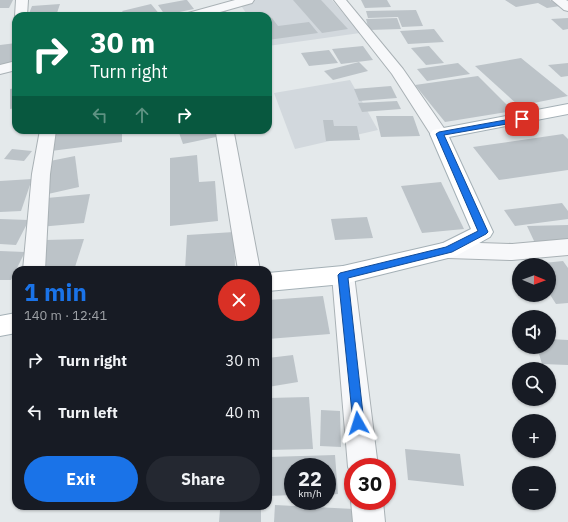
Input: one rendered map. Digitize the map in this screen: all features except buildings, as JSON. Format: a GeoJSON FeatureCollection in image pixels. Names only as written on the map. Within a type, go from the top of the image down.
{"type":"FeatureCollection","features":[{"type":"Feature","properties":{"kind":"main road"},"geometry":{"type":"LineString","coordinates":[[272,282],[343,275],[448,250],[483,232],[439,134],[568,109]]}},
{"type":"Feature","properties":{"kind":"main road"},"geometry":{"type":"LineString","coordinates":[[0,326],[12,324]]}},
{"type":"Feature","properties":{"kind":"street"},"geometry":{"type":"LineString","coordinates":[[21,12],[22,0]]}},
{"type":"Feature","properties":{"kind":"street"},"geometry":{"type":"LineString","coordinates":[[206,12],[248,0]]}},
{"type":"Feature","properties":{"kind":"street"},"geometry":{"type":"LineString","coordinates":[[340,0],[398,72],[439,134]]}},
{"type":"Feature","properties":{"kind":"street"},"geometry":{"type":"LineString","coordinates":[[558,0],[568,6]]}},
{"type":"Feature","properties":{"kind":"street"},"geometry":{"type":"LineString","coordinates":[[0,70],[12,66]]}},
{"type":"Feature","properties":{"kind":"street"},"geometry":{"type":"LineString","coordinates":[[34,266],[41,174],[47,134]]}},
{"type":"Feature","properties":{"kind":"street"},"geometry":{"type":"LineString","coordinates":[[224,134],[248,266]]}},
{"type":"Feature","properties":{"kind":"street"},"geometry":{"type":"LineString","coordinates":[[448,250],[512,252],[568,247]]}},
{"type":"Feature","properties":{"kind":"street"},"geometry":{"type":"LineString","coordinates":[[343,275],[362,458]]}},
{"type":"Feature","properties":{"kind":"street"},"geometry":{"type":"LineString","coordinates":[[368,510],[369,522]]}},
{"type":"Feature","properties":{"kind":"shaded area"},"geometry":{"type":"Polygon","coordinates":[[[252,0],[332,0],[360,33],[272,45],[272,12],[245,12],[240,4],[252,0]]]}},
{"type":"Feature","properties":{"kind":"shaded area"},"geometry":{"type":"Polygon","coordinates":[[[350,80],[378,130],[295,149],[274,93],[350,80]]]}},
{"type":"Feature","properties":{"kind":"route"},"geometry":{"type":"LineString","coordinates":[[358,423],[343,275],[448,250],[483,232],[439,134],[522,119]]}}]}
